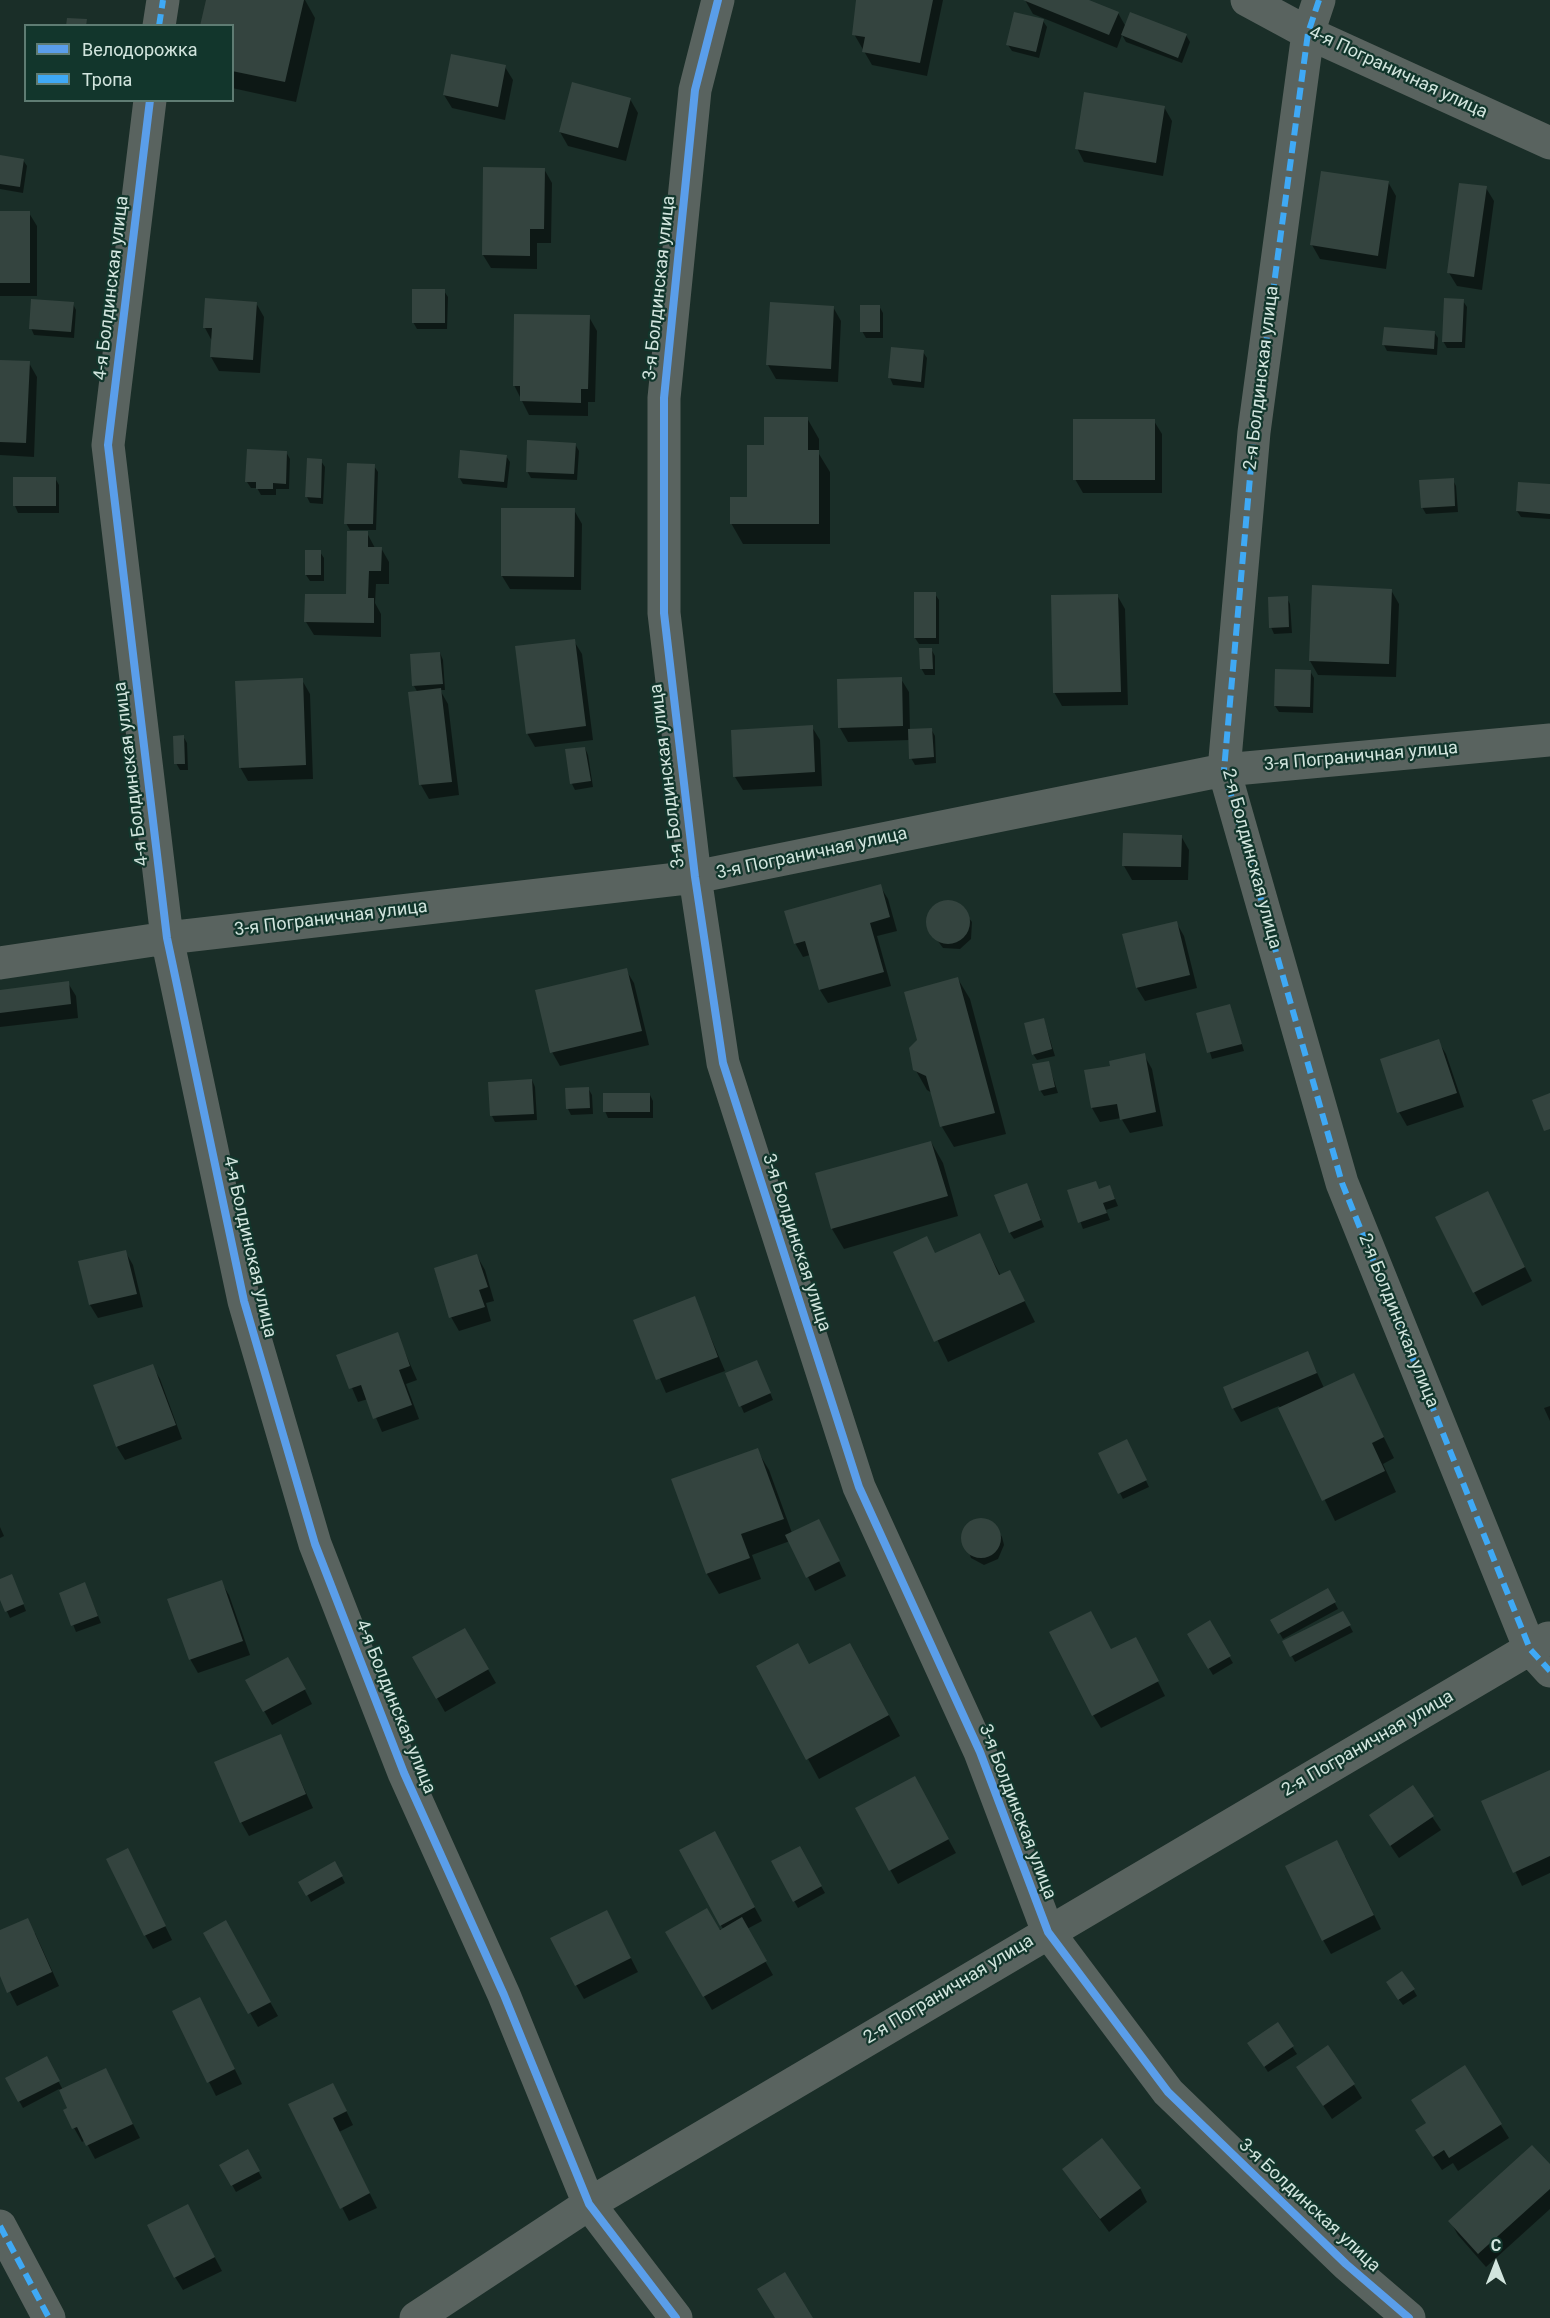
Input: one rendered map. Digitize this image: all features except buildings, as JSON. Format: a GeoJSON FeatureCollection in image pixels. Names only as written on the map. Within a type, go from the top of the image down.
{"type":"FeatureCollection","features":[{"type":"Feature","properties":{"kind":"street"},"geometry":{"type":"LineString","coordinates":[[159,24],[163,0]]}},
{"type":"Feature","properties":{"kind":"street","name":"3-я Болдинская улица"},"geometry":{"type":"LineString","coordinates":[[718,0],[695,90],[664,398],[664,614],[695,877],[723,1063],[859,1487],[980,1752],[1048,1932],[1168,2092],[1346,2264],[1409,2318]]}},
{"type":"Feature","properties":{"kind":"street","name":"4-я Пограничная улица"},"geometry":{"type":"LineString","coordinates":[[1247,0],[1308,33],[1550,143]]}},
{"type":"Feature","properties":{"kind":"street","name":"2-я Болдинская улица"},"geometry":{"type":"LineString","coordinates":[[1319,0],[1308,33],[1254,432],[1224,770],[1342,1183],[1543,1652]]}},
{"type":"Feature","properties":{"kind":"street","name":"4-я Болдинская улица"},"geometry":{"type":"LineString","coordinates":[[150,102],[108,446],[167,938],[244,1301],[315,1544],[404,1773],[504,1995],[589,2204],[676,2318]]}},
{"type":"Feature","properties":{"kind":"street","name":"3-я Пограничная улица"},"geometry":{"type":"LineString","coordinates":[[0,963],[167,938],[695,877],[1224,770],[1550,740]]}},
{"type":"Feature","properties":{"kind":"street","name":"2-я Пограничная улица"},"geometry":{"type":"LineString","coordinates":[[416,2318],[589,2204],[1048,1932],[1543,1652]]}},
{"type":"Feature","properties":{"kind":"street"},"geometry":{"type":"LineString","coordinates":[[0,2226],[49,2318]]}},
{"type":"Feature","properties":{"kind":"marked path"},"geometry":{"type":"LineString","coordinates":[[159,24],[163,0]]}},
{"type":"Feature","properties":{"kind":"marked path"},"geometry":{"type":"LineString","coordinates":[[1319,0],[1308,33],[1254,432],[1224,770],[1342,1183],[1530,1649],[1550,1671]]}},
{"type":"Feature","properties":{"kind":"marked path"},"geometry":{"type":"LineString","coordinates":[[0,2226],[49,2318]]}},
{"type":"Feature","properties":{"kind":"cycle path"},"geometry":{"type":"LineString","coordinates":[[718,0],[695,90],[664,398],[664,613],[695,877],[723,1063],[859,1487],[980,1752],[1048,1932],[1168,2092],[1346,2264],[1409,2318]]}},
{"type":"Feature","properties":{"kind":"cycle path"},"geometry":{"type":"LineString","coordinates":[[150,102],[108,445],[167,938],[244,1301],[315,1544],[404,1773],[504,1995],[589,2204],[676,2318]]}}]}
